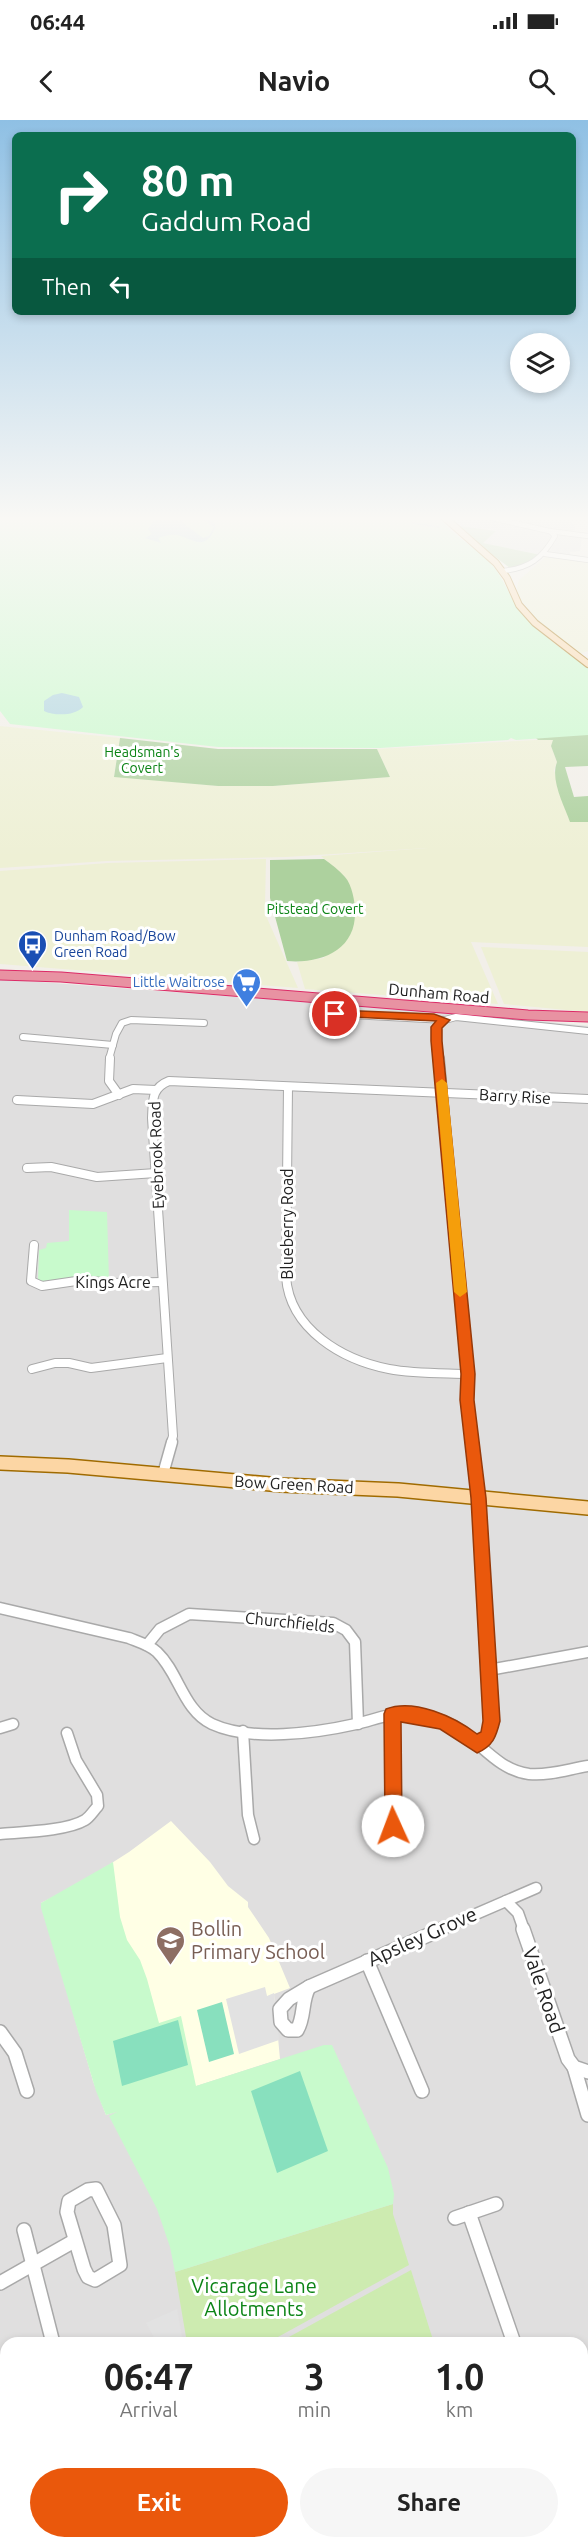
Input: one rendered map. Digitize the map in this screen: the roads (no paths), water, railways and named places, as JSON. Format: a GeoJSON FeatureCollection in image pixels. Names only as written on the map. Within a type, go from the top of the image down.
{"type":"FeatureCollection","features":[{"type":"Feature","properties":{"kind":"highway","name":"Dunham Road"},"geometry":{"type":"LineString","coordinates":[[0,969],[61,977]]}},
{"type":"Feature","properties":{"kind":"highway","name":"Dunham Road"},"geometry":{"type":"LineString","coordinates":[[0,975],[61,977],[528,1015],[588,1017]]}},
{"type":"Feature","properties":{"kind":"highway","name":"Dunham Road"},"geometry":{"type":"LineString","coordinates":[[528,1015],[588,1023]]}},
{"type":"Feature","properties":{"kind":"main road"},"geometry":{"type":"LineString","coordinates":[[544,631],[588,664]]}},
{"type":"Feature","properties":{"kind":"main road","name":"Bow Green Road"},"geometry":{"type":"LineString","coordinates":[[0,1463],[281,1485],[398,1490],[588,1508]]}},
{"type":"Feature","properties":{"kind":"street"},"geometry":{"type":"LineString","coordinates":[[313,1013],[445,1020],[456,1017],[588,1031]]}},
{"type":"Feature","properties":{"kind":"street"},"geometry":{"type":"LineString","coordinates":[[445,1020],[437,1027],[468,1374],[467,1400],[478,1498],[492,1721],[488,1737],[477,1744]]}},
{"type":"Feature","properties":{"kind":"street"},"geometry":{"type":"LineString","coordinates":[[119,1095],[108,1079],[112,1045],[120,1025],[127,1021],[204,1023]]}},
{"type":"Feature","properties":{"kind":"street"},"geometry":{"type":"LineString","coordinates":[[23,1037],[112,1045]]}},
{"type":"Feature","properties":{"kind":"street","name":"Eyebrook Road"},"geometry":{"type":"LineString","coordinates":[[163,1474],[173,1436],[152,1111],[156,1090],[162,1082],[169,1081],[443,1093]]}},
{"type":"Feature","properties":{"kind":"street"},"geometry":{"type":"LineString","coordinates":[[17,1100],[90,1105],[134,1087],[156,1090]]}},
{"type":"Feature","properties":{"kind":"street","name":"Blueberry Road"},"geometry":{"type":"LineString","coordinates":[[288,1087],[286,1285],[294,1308],[316,1335],[342,1353],[357,1359],[388,1369],[468,1374]]}},
{"type":"Feature","properties":{"kind":"street","name":"Barry Rise"},"geometry":{"type":"LineString","coordinates":[[443,1093],[588,1099]]}},
{"type":"Feature","properties":{"kind":"street"},"geometry":{"type":"LineString","coordinates":[[27,1168],[51,1167],[97,1177],[156,1173]]}},
{"type":"Feature","properties":{"kind":"street","name":"Kings Acre"},"geometry":{"type":"LineString","coordinates":[[34,1245],[31,1281],[34,1285],[42,1286],[83,1280],[111,1283],[162,1282]]}},
{"type":"Feature","properties":{"kind":"street"},"geometry":{"type":"LineString","coordinates":[[32,1369],[55,1363],[69,1363],[91,1368],[167,1358]]}},
{"type":"Feature","properties":{"kind":"street"},"geometry":{"type":"LineString","coordinates":[[0,1608],[129,1638],[147,1645],[166,1662],[196,1712],[212,1724],[243,1731],[292,1733],[326,1731],[392,1714],[408,1714],[454,1726],[505,1767],[524,1773],[546,1774],[588,1766]]}},
{"type":"Feature","properties":{"kind":"street","name":"Churchfields"},"geometry":{"type":"LineString","coordinates":[[147,1645],[160,1629],[189,1614],[333,1623],[350,1633],[355,1642],[358,1724]]}},
{"type":"Feature","properties":{"kind":"street"},"geometry":{"type":"LineString","coordinates":[[489,1670],[588,1652]]}},
{"type":"Feature","properties":{"kind":"street"},"geometry":{"type":"LineString","coordinates":[[392,1714],[393,1826]]}},
{"type":"Feature","properties":{"kind":"street"},"geometry":{"type":"LineString","coordinates":[[0,1728],[13,1724]]}},
{"type":"Feature","properties":{"kind":"street"},"geometry":{"type":"LineString","coordinates":[[243,1731],[248,1815],[254,1839]]}},
{"type":"Feature","properties":{"kind":"street"},"geometry":{"type":"LineString","coordinates":[[0,1834],[54,1829],[87,1820],[98,1806],[98,1795],[76,1760],[67,1733]]}},
{"type":"Feature","properties":{"kind":"street","name":"Apsley Grove"},"geometry":{"type":"LineString","coordinates":[[309,1987],[536,1888]]}},
{"type":"Feature","properties":{"kind":"street","name":"Vale Road"},"geometry":{"type":"LineString","coordinates":[[506,1901],[518,1913],[568,2059],[574,2067],[588,2115]]}},
{"type":"Feature","properties":{"kind":"street"},"geometry":{"type":"LineString","coordinates":[[367,1961],[422,2091]]}},
{"type":"Feature","properties":{"kind":"street"},"geometry":{"type":"LineString","coordinates":[[0,2032],[15,2052],[27,2091]]}},
{"type":"Feature","properties":{"kind":"street"},"geometry":{"type":"LineString","coordinates":[[574,2067],[588,2072]]}},
{"type":"Feature","properties":{"kind":"street"},"geometry":{"type":"LineString","coordinates":[[96,2189],[105,2202],[117,2231],[120,2265],[95,2280],[88,2277],[74,2241],[67,2212],[69,2201],[88,2190],[96,2189]]}},
{"type":"Feature","properties":{"kind":"street"},"geometry":{"type":"LineString","coordinates":[[455,2218],[496,2204]]}},
{"type":"Feature","properties":{"kind":"street"},"geometry":{"type":"LineString","coordinates":[[469,2213],[512,2337]]}},
{"type":"Feature","properties":{"kind":"street"},"geometry":{"type":"LineString","coordinates":[[24,2230],[51,2337]]}},
{"type":"Feature","properties":{"kind":"street"},"geometry":{"type":"LineString","coordinates":[[0,2283],[74,2241]]}},
{"type":"Feature","properties":{"kind":"water"},"geometry":{"type":"Polygon","coordinates":[[[62,693],[79,697],[83,707],[75,712],[64,714],[44,711],[44,701],[53,695],[62,693]]]}},
{"type":"Feature","properties":{"kind":"place","name":"Dunham Road/Bow Green Road"},"geometry":{"type":"Point","coordinates":[33,970]}},
{"type":"Feature","properties":{"kind":"place","name":"Little Waitrose"},"geometry":{"type":"Point","coordinates":[246,1008]}},
{"type":"Feature","properties":{"kind":"place","name":"Bollin Primary School"},"geometry":{"type":"Point","coordinates":[170,1966]}},
{"type":"Feature","properties":{"kind":"park label","name":"Headsman's Covert"},"geometry":{"type":"Point","coordinates":[142,760]}},
{"type":"Feature","properties":{"kind":"park label","name":"Pitstead Covert"},"geometry":{"type":"Point","coordinates":[315,909]}},
{"type":"Feature","properties":{"kind":"park label","name":"Vicarage Lane Allotments"},"geometry":{"type":"Point","coordinates":[254,2296]}}]}
